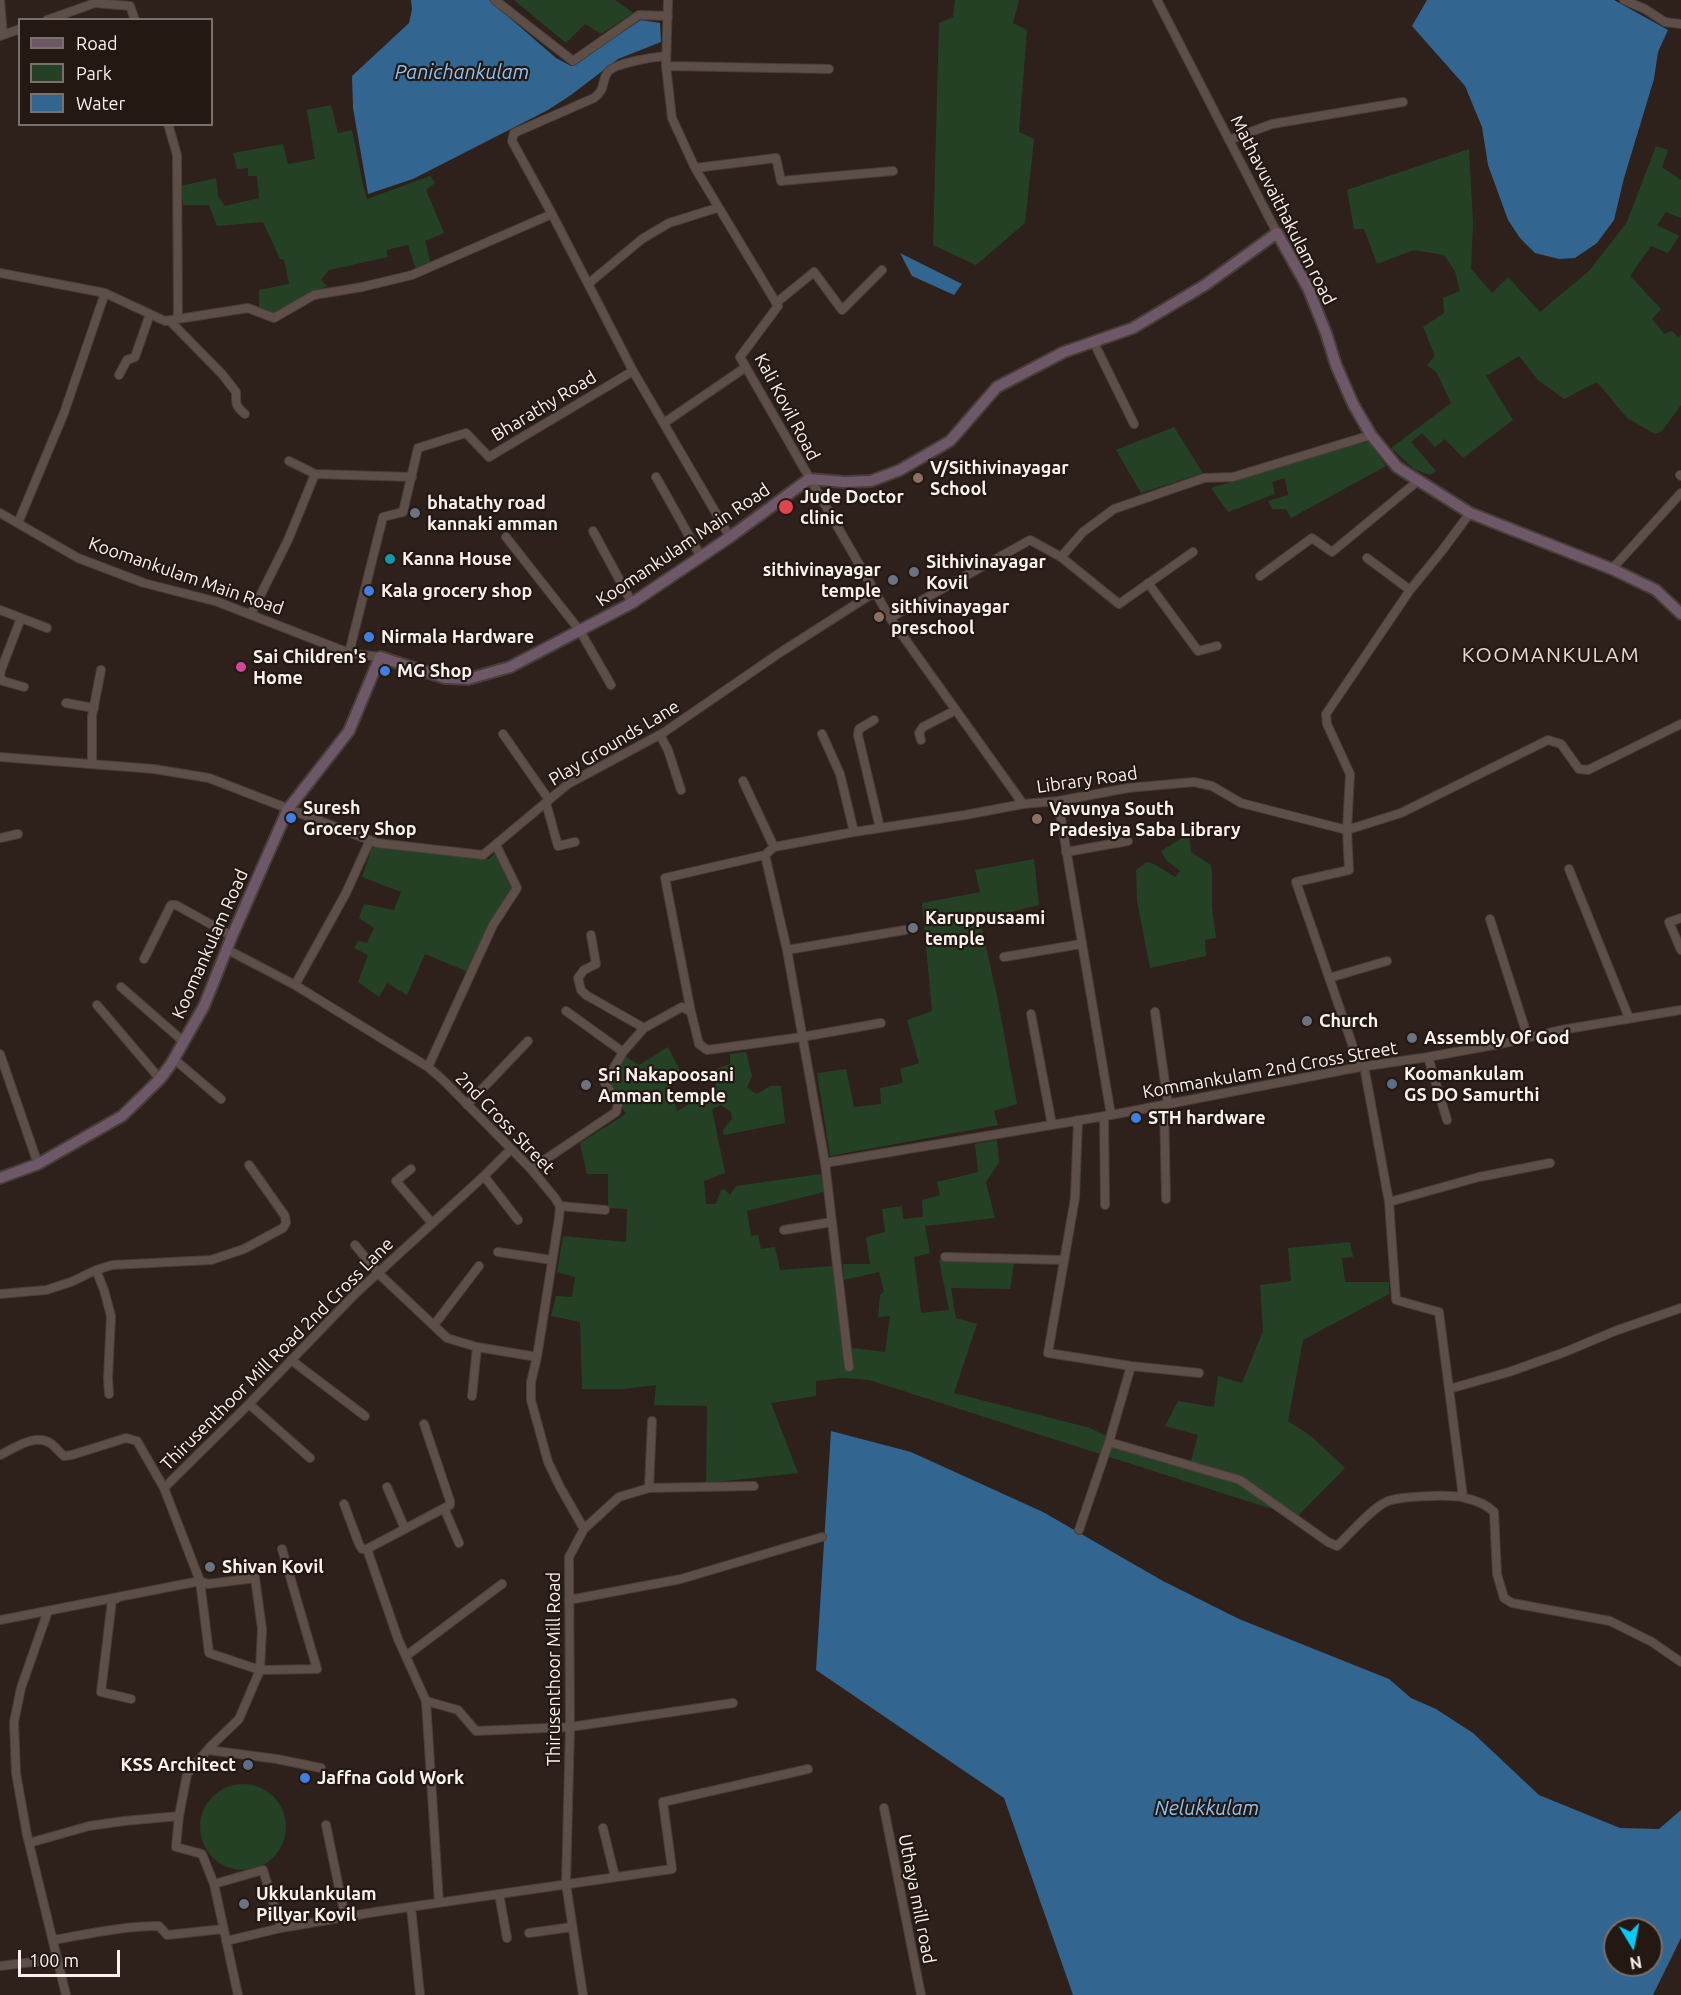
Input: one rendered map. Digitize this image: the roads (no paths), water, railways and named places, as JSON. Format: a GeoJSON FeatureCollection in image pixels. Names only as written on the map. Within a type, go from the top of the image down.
{"type":"FeatureCollection","features":[{"type":"Feature","properties":{"kind":"street"},"geometry":{"type":"LineString","coordinates":[[0,0],[1,35],[18,30]]}},
{"type":"Feature","properties":{"kind":"street"},"geometry":{"type":"LineString","coordinates":[[495,0],[573,61],[639,15],[668,16]]}},
{"type":"Feature","properties":{"kind":"street"},"geometry":{"type":"LineString","coordinates":[[668,0],[666,66],[669,110],[695,168],[717,208],[776,303],[814,272],[842,310],[882,270]]}},
{"type":"Feature","properties":{"kind":"street","name":"Mathavuvaithakulam road"},"geometry":{"type":"LineString","coordinates":[[1157,0],[1277,233],[1308,288],[1326,333],[1335,365],[1353,404],[1371,435],[1397,467],[1470,513],[1612,569],[1656,590],[1681,614]]}},
{"type":"Feature","properties":{"kind":"street"},"geometry":{"type":"LineString","coordinates":[[1624,0],[1645,9],[1665,22],[1681,24]]}},
{"type":"Feature","properties":{"kind":"street"},"geometry":{"type":"LineString","coordinates":[[52,18],[95,2],[130,6],[134,18]]}},
{"type":"Feature","properties":{"kind":"street"},"geometry":{"type":"LineString","coordinates":[[666,56],[649,57],[608,71],[604,86],[594,98],[514,133],[512,141],[633,371],[730,537]]}},
{"type":"Feature","properties":{"kind":"street"},"geometry":{"type":"LineString","coordinates":[[666,66],[829,69]]}},
{"type":"Feature","properties":{"kind":"street"},"geometry":{"type":"LineString","coordinates":[[1229,140],[1272,124],[1403,102]]}},
{"type":"Feature","properties":{"kind":"street"},"geometry":{"type":"LineString","coordinates":[[169,126],[177,155],[174,320],[236,392],[237,408],[245,414]]}},
{"type":"Feature","properties":{"kind":"street"},"geometry":{"type":"LineString","coordinates":[[695,168],[776,158],[782,181],[893,171]]}},
{"type":"Feature","properties":{"kind":"street"},"geometry":{"type":"LineString","coordinates":[[588,284],[642,239],[669,223],[717,208]]}},
{"type":"Feature","properties":{"kind":"street"},"geometry":{"type":"LineString","coordinates":[[0,273],[105,293],[165,321],[248,308],[274,318],[314,295],[412,275],[552,214]]}},
{"type":"Feature","properties":{"kind":"street"},"geometry":{"type":"LineString","coordinates":[[809,479],[844,482],[871,481],[900,470],[950,441],[996,387],[1064,352],[1142,323],[1205,285],[1277,233]]}},
{"type":"Feature","properties":{"kind":"street"},"geometry":{"type":"LineString","coordinates":[[18,523],[64,413],[105,293]]}},
{"type":"Feature","properties":{"kind":"street","name":"Kali Kovil Road"},"geometry":{"type":"LineString","coordinates":[[776,303],[777,306],[740,357],[890,618],[1023,804]]}},
{"type":"Feature","properties":{"kind":"street"},"geometry":{"type":"LineString","coordinates":[[119,375],[127,360],[135,357],[150,314]]}},
{"type":"Feature","properties":{"kind":"street"},"geometry":{"type":"LineString","coordinates":[[1093,340],[1134,424]]}},
{"type":"Feature","properties":{"kind":"street"},"geometry":{"type":"LineString","coordinates":[[664,423],[746,368]]}},
{"type":"Feature","properties":{"kind":"street","name":"Bharathy Road"},"geometry":{"type":"LineString","coordinates":[[349,653],[383,517],[404,512],[418,448],[466,433],[489,457],[633,371]]}},
{"type":"Feature","properties":{"kind":"street"},"geometry":{"type":"LineString","coordinates":[[1061,557],[1083,532],[1114,509],[1204,478],[1233,477],[1371,435]]}},
{"type":"Feature","properties":{"kind":"street"},"geometry":{"type":"LineString","coordinates":[[289,461],[315,474],[411,477]]}},
{"type":"Feature","properties":{"kind":"street"},"geometry":{"type":"LineString","coordinates":[[251,614],[288,540],[315,474]]}},
{"type":"Feature","properties":{"kind":"street"},"geometry":{"type":"LineString","coordinates":[[656,477],[701,557]]}},
{"type":"Feature","properties":{"kind":"street","name":"Koomankulam Main Road"},"geometry":{"type":"LineString","coordinates":[[0,513],[78,558],[144,583],[218,602],[349,653],[380,657],[445,678],[468,679],[510,667],[633,603],[730,537],[809,479]]}},
{"type":"Feature","properties":{"kind":"street"},"geometry":{"type":"LineString","coordinates":[[1260,576],[1312,538],[1332,552],[1419,480]]}},
{"type":"Feature","properties":{"kind":"street"},"geometry":{"type":"LineString","coordinates":[[1612,569],[1681,493]]}},
{"type":"Feature","properties":{"kind":"street"},"geometry":{"type":"LineString","coordinates":[[1463,1497],[1439,1312],[1396,1300],[1389,1202],[1362,1066],[1296,882],[1349,870],[1347,830],[1350,774],[1327,724],[1326,714],[1410,590],[1442,552],[1470,513]]}},
{"type":"Feature","properties":{"kind":"street"},"geometry":{"type":"LineString","coordinates":[[593,531],[633,603]]}},
{"type":"Feature","properties":{"kind":"street"},"geometry":{"type":"LineString","coordinates":[[506,537],[580,631],[611,685]]}},
{"type":"Feature","properties":{"kind":"street"},"geometry":{"type":"LineString","coordinates":[[890,618],[1030,540],[1061,557],[1119,604],[1193,552]]}},
{"type":"Feature","properties":{"kind":"street"},"geometry":{"type":"LineString","coordinates":[[1367,558],[1410,590]]}},
{"type":"Feature","properties":{"kind":"street"},"geometry":{"type":"LineString","coordinates":[[1148,583],[1198,651],[1217,646]]}},
{"type":"Feature","properties":{"kind":"street","name":"Play Grounds Lane"},"geometry":{"type":"LineString","coordinates":[[0,757],[154,769],[209,778],[383,844],[483,855],[568,784],[660,735],[781,652],[875,592]]}},
{"type":"Feature","properties":{"kind":"street"},"geometry":{"type":"LineString","coordinates":[[0,610],[48,627]]}},
{"type":"Feature","properties":{"kind":"street"},"geometry":{"type":"LineString","coordinates":[[21,618],[0,676],[3,681],[24,687]]}},
{"type":"Feature","properties":{"kind":"street","name":"Koomankulam Road"},"geometry":{"type":"LineString","coordinates":[[0,1178],[38,1164],[122,1116],[160,1079],[204,1006],[288,809],[349,731],[380,657]]}},
{"type":"Feature","properties":{"kind":"street"},"geometry":{"type":"LineString","coordinates":[[92,764],[91,740],[100,670]]}},
{"type":"Feature","properties":{"kind":"street"},"geometry":{"type":"LineString","coordinates":[[66,703],[94,708]]}},
{"type":"Feature","properties":{"kind":"street"},"geometry":{"type":"LineString","coordinates":[[921,740],[919,733],[923,727],[956,710]]}},
{"type":"Feature","properties":{"kind":"street"},"geometry":{"type":"LineString","coordinates":[[874,720],[859,729],[858,735],[880,828]]}},
{"type":"Feature","properties":{"kind":"street"},"geometry":{"type":"LineString","coordinates":[[1347,830],[1401,813],[1548,740],[1561,744],[1579,769],[1588,770],[1681,724]]}},
{"type":"Feature","properties":{"kind":"street"},"geometry":{"type":"LineString","coordinates":[[503,734],[548,801],[558,846],[575,842]]}},
{"type":"Feature","properties":{"kind":"street"},"geometry":{"type":"LineString","coordinates":[[822,734],[840,774],[854,832]]}},
{"type":"Feature","properties":{"kind":"street"},"geometry":{"type":"LineString","coordinates":[[660,735],[668,750],[681,790]]}},
{"type":"Feature","properties":{"kind":"street"},"geometry":{"type":"LineString","coordinates":[[743,781],[774,847],[765,855],[665,878],[699,1044],[707,1050],[881,1023]]}},
{"type":"Feature","properties":{"kind":"street","name":"Library Road"},"geometry":{"type":"LineString","coordinates":[[774,847],[1023,804],[1058,801],[1128,788],[1194,782],[1212,786],[1241,803],[1347,830]]}},
{"type":"Feature","properties":{"kind":"street"},"geometry":{"type":"LineString","coordinates":[[1058,801],[1107,1115],[1105,1205]]}},
{"type":"Feature","properties":{"kind":"street"},"geometry":{"type":"LineString","coordinates":[[0,838],[18,834]]}},
{"type":"Feature","properties":{"kind":"street"},"geometry":{"type":"LineString","coordinates":[[295,986],[346,893],[370,840]]}},
{"type":"Feature","properties":{"kind":"street"},"geometry":{"type":"LineString","coordinates":[[1066,852],[1128,841]]}},
{"type":"Feature","properties":{"kind":"street"},"geometry":{"type":"LineString","coordinates":[[428,1068],[493,926],[518,888],[496,845]]}},
{"type":"Feature","properties":{"kind":"street"},"geometry":{"type":"LineString","coordinates":[[765,855],[787,950],[825,1163],[849,1367]]}},
{"type":"Feature","properties":{"kind":"street"},"geometry":{"type":"LineString","coordinates":[[1569,869],[1629,1018]]}},
{"type":"Feature","properties":{"kind":"street"},"geometry":{"type":"LineString","coordinates":[[144,959],[171,905],[176,905],[232,936]]}},
{"type":"Feature","properties":{"kind":"street"},"geometry":{"type":"LineString","coordinates":[[1681,918],[1669,922],[1681,950]]}},
{"type":"Feature","properties":{"kind":"street"},"geometry":{"type":"LineString","coordinates":[[1490,919],[1528,1038]]}},
{"type":"Feature","properties":{"kind":"street"},"geometry":{"type":"LineString","coordinates":[[787,950],[905,930]]}},
{"type":"Feature","properties":{"kind":"street"},"geometry":{"type":"LineString","coordinates":[[591,935],[596,964],[584,969],[578,978],[581,990],[644,1028]]}},
{"type":"Feature","properties":{"kind":"street"},"geometry":{"type":"LineString","coordinates":[[1004,957],[1081,944]]}},
{"type":"Feature","properties":{"kind":"street","name":"2nd Cross Street"},"geometry":{"type":"LineString","coordinates":[[228,950],[295,986],[428,1068],[531,1169],[560,1206]]}},
{"type":"Feature","properties":{"kind":"street"},"geometry":{"type":"LineString","coordinates":[[1329,978],[1387,961]]}},
{"type":"Feature","properties":{"kind":"street"},"geometry":{"type":"LineString","coordinates":[[121,987],[184,1042]]}},
{"type":"Feature","properties":{"kind":"street"},"geometry":{"type":"LineString","coordinates":[[97,1005],[160,1079]]}},
{"type":"Feature","properties":{"kind":"street"},"geometry":{"type":"LineString","coordinates":[[531,1169],[616,1112],[618,1104],[605,1083],[623,1052],[644,1028],[682,1007],[692,1012]]}},
{"type":"Feature","properties":{"kind":"street","name":"Kommankulam 2nd Cross Street"},"geometry":{"type":"LineString","coordinates":[[825,1163],[1052,1125],[1362,1066],[1428,1057],[1681,1010]]}},
{"type":"Feature","properties":{"kind":"street"},"geometry":{"type":"LineString","coordinates":[[566,1011],[623,1052]]}},
{"type":"Feature","properties":{"kind":"street"},"geometry":{"type":"LineString","coordinates":[[1155,1012],[1166,1104],[1166,1199]]}},
{"type":"Feature","properties":{"kind":"street"},"geometry":{"type":"LineString","coordinates":[[1031,1014],[1052,1125]]}},
{"type":"Feature","properties":{"kind":"street"},"geometry":{"type":"LineString","coordinates":[[468,1105],[528,1041]]}},
{"type":"Feature","properties":{"kind":"street"},"geometry":{"type":"LineString","coordinates":[[0,1054],[38,1164]]}},
{"type":"Feature","properties":{"kind":"street"},"geometry":{"type":"LineString","coordinates":[[1428,1057],[1447,1120]]}},
{"type":"Feature","properties":{"kind":"street"},"geometry":{"type":"LineString","coordinates":[[174,1059],[221,1099]]}},
{"type":"Feature","properties":{"kind":"street"},"geometry":{"type":"LineString","coordinates":[[1078,1120],[1075,1198],[1048,1353],[1131,1366],[1200,1373]]}},
{"type":"Feature","properties":{"kind":"street","name":"Thirusenthoor Mill Road 2nd Cross Lane"},"geometry":{"type":"LineString","coordinates":[[260,1670],[208,1653],[200,1581],[164,1488],[356,1293],[511,1149]]}},
{"type":"Feature","properties":{"kind":"street"},"geometry":{"type":"LineString","coordinates":[[1389,1202],[1479,1177],[1550,1163]]}},
{"type":"Feature","properties":{"kind":"street"},"geometry":{"type":"LineString","coordinates":[[0,1294],[46,1290],[112,1265],[211,1260],[244,1249],[283,1228],[286,1223],[285,1216],[249,1165]]}},
{"type":"Feature","properties":{"kind":"street"},"geometry":{"type":"LineString","coordinates":[[411,1169],[396,1181],[432,1223]]}},
{"type":"Feature","properties":{"kind":"street"},"geometry":{"type":"LineString","coordinates":[[484,1176],[518,1220]]}},
{"type":"Feature","properties":{"kind":"street"},"geometry":{"type":"LineString","coordinates":[[584,1529],[548,1462],[531,1400],[531,1382],[537,1357],[560,1206],[605,1210]]}},
{"type":"Feature","properties":{"kind":"street"},"geometry":{"type":"LineString","coordinates":[[784,1230],[832,1222]]}},
{"type":"Feature","properties":{"kind":"street"},"geometry":{"type":"LineString","coordinates":[[356,1245],[378,1273],[447,1338],[477,1347],[537,1357]]}},
{"type":"Feature","properties":{"kind":"street"},"geometry":{"type":"LineString","coordinates":[[498,1252],[552,1260]]}},
{"type":"Feature","properties":{"kind":"street"},"geometry":{"type":"LineString","coordinates":[[945,1257],[1064,1260]]}},
{"type":"Feature","properties":{"kind":"street"},"geometry":{"type":"LineString","coordinates":[[434,1325],[479,1266]]}},
{"type":"Feature","properties":{"kind":"street"},"geometry":{"type":"LineString","coordinates":[[96,1270],[111,1316],[108,1378],[110,1394]]}},
{"type":"Feature","properties":{"kind":"street"},"geometry":{"type":"LineString","coordinates":[[1449,1389],[1531,1364],[1615,1330],[1681,1308]]}},
{"type":"Feature","properties":{"kind":"street"},"geometry":{"type":"LineString","coordinates":[[472,1396],[477,1347]]}},
{"type":"Feature","properties":{"kind":"street"},"geometry":{"type":"LineString","coordinates":[[291,1360],[365,1416]]}},
{"type":"Feature","properties":{"kind":"street"},"geometry":{"type":"LineString","coordinates":[[1079,1530],[1109,1442],[1131,1366]]}},
{"type":"Feature","properties":{"kind":"street"},"geometry":{"type":"LineString","coordinates":[[249,1404],[310,1458]]}},
{"type":"Feature","properties":{"kind":"street"},"geometry":{"type":"LineString","coordinates":[[649,1488],[652,1421]]}},
{"type":"Feature","properties":{"kind":"street"},"geometry":{"type":"LineString","coordinates":[[344,1504],[362,1550],[450,1505],[424,1424]]}},
{"type":"Feature","properties":{"kind":"street"},"geometry":{"type":"LineString","coordinates":[[0,1455],[41,1439],[50,1443],[64,1455],[72,1455],[126,1438],[137,1441],[164,1488]]}},
{"type":"Feature","properties":{"kind":"street"},"geometry":{"type":"LineString","coordinates":[[1109,1442],[1240,1480],[1337,1546],[1378,1507],[1388,1501],[1415,1497],[1463,1497],[1489,1507],[1494,1512],[1497,1574],[1504,1598],[1512,1603],[1610,1621],[1652,1642],[1681,1662]]}},
{"type":"Feature","properties":{"kind":"street","name":"Thirusenthoor Mill Road"},"geometry":{"type":"LineString","coordinates":[[583,1995],[566,1884],[570,1727],[569,1557],[584,1529],[619,1497],[649,1488],[754,1486]]}},
{"type":"Feature","properties":{"kind":"street"},"geometry":{"type":"LineString","coordinates":[[387,1487],[405,1529]]}},
{"type":"Feature","properties":{"kind":"street"},"geometry":{"type":"LineString","coordinates":[[444,1508],[459,1543]]}},
{"type":"Feature","properties":{"kind":"street"},"geometry":{"type":"LineString","coordinates":[[569,1600],[681,1580],[822,1537]]}},
{"type":"Feature","properties":{"kind":"street"},"geometry":{"type":"LineString","coordinates":[[367,1549],[406,1656],[426,1701],[439,1902]]}},
{"type":"Feature","properties":{"kind":"street"},"geometry":{"type":"LineString","coordinates":[[260,1670],[317,1669],[282,1550]]}},
{"type":"Feature","properties":{"kind":"street"},"geometry":{"type":"LineString","coordinates":[[0,1620],[200,1581],[208,1584],[255,1578],[262,1629],[260,1670],[239,1719],[187,1774],[176,1847],[202,1854],[214,1884],[238,1995]]}},
{"type":"Feature","properties":{"kind":"street"},"geometry":{"type":"LineString","coordinates":[[406,1656],[502,1584]]}},
{"type":"Feature","properties":{"kind":"street"},"geometry":{"type":"LineString","coordinates":[[116,1599],[112,1600],[101,1692],[131,1699]]}},
{"type":"Feature","properties":{"kind":"street"},"geometry":{"type":"LineString","coordinates":[[48,1611],[21,1688],[14,1722],[16,1773],[29,1843],[66,1995]]}},
{"type":"Feature","properties":{"kind":"street"},"geometry":{"type":"LineString","coordinates":[[426,1701],[458,1710],[476,1731],[570,1727],[733,1703]]}},
{"type":"Feature","properties":{"kind":"street"},"geometry":{"type":"LineString","coordinates":[[208,1750],[277,1759],[321,1768]]}},
{"type":"Feature","properties":{"kind":"street"},"geometry":{"type":"LineString","coordinates":[[226,1941],[345,1917],[672,1869],[663,1802],[808,1769]]}},
{"type":"Feature","properties":{"kind":"street","name":"Uthaya mill road"},"geometry":{"type":"LineString","coordinates":[[884,1808],[921,1995]]}},
{"type":"Feature","properties":{"kind":"street"},"geometry":{"type":"LineString","coordinates":[[29,1843],[89,1826],[179,1816]]}},
{"type":"Feature","properties":{"kind":"street"},"geometry":{"type":"LineString","coordinates":[[326,1825],[345,1917]]}},
{"type":"Feature","properties":{"kind":"street"},"geometry":{"type":"LineString","coordinates":[[603,1828],[615,1877]]}},
{"type":"Feature","properties":{"kind":"street"},"geometry":{"type":"LineString","coordinates":[[214,1884],[263,1870],[282,1928]]}},
{"type":"Feature","properties":{"kind":"street"},"geometry":{"type":"LineString","coordinates":[[499,1894],[507,1938]]}},
{"type":"Feature","properties":{"kind":"street"},"geometry":{"type":"LineString","coordinates":[[411,1907],[420,1995]]}},
{"type":"Feature","properties":{"kind":"street"},"geometry":{"type":"LineString","coordinates":[[53,1940],[149,1926],[159,1926],[166,1935],[223,1929]]}},
{"type":"Feature","properties":{"kind":"street"},"geometry":{"type":"LineString","coordinates":[[529,1933],[573,1927]]}},
{"type":"Feature","properties":{"kind":"street"},"geometry":{"type":"LineString","coordinates":[[0,1966],[57,1959]]}},
{"type":"Feature","properties":{"kind":"water","name":"Panichankulam"},"geometry":{"type":"Polygon","coordinates":[[[411,0],[489,0],[556,58],[571,66],[641,20],[660,23],[661,42],[618,59],[548,110],[413,179],[368,194],[353,108],[352,76],[409,23],[411,0]]]}},
{"type":"Feature","properties":{"kind":"water"},"geometry":{"type":"Polygon","coordinates":[[[1427,0],[1614,0],[1668,30],[1658,52],[1654,79],[1624,178],[1614,220],[1597,243],[1575,258],[1559,259],[1535,253],[1520,238],[1508,220],[1488,165],[1482,127],[1465,86],[1412,26],[1427,0]]]}},
{"type":"Feature","properties":{"kind":"water"},"geometry":{"type":"Polygon","coordinates":[[[900,253],[962,284],[954,295],[912,276],[900,253]]]}},
{"type":"Feature","properties":{"kind":"water","name":"Nelukkulam"},"geometry":{"type":"Polygon","coordinates":[[[831,1431],[911,1452],[1043,1512],[1163,1581],[1239,1619],[1389,1679],[1411,1698],[1436,1709],[1473,1733],[1539,1795],[1620,1828],[1659,1829],[1681,1810],[1681,1938],[1663,1975],[1663,1917],[1603,1917],[1603,1977],[1662,1977],[1653,1995],[1073,1995],[1004,1798],[816,1670],[831,1431]]]}},
{"type":"Feature","properties":{"kind":"place","name":"V/Sithivinayagar School"},"geometry":{"type":"Point","coordinates":[918,478]}},
{"type":"Feature","properties":{"kind":"place","name":"Jude Doctor clinic"},"geometry":{"type":"Point","coordinates":[786,507]}},
{"type":"Feature","properties":{"kind":"place","name":"bhatathy road kannaki amman"},"geometry":{"type":"Point","coordinates":[415,513]}},
{"type":"Feature","properties":{"kind":"place","name":"Kanna House"},"geometry":{"type":"Point","coordinates":[390,559]}},
{"type":"Feature","properties":{"kind":"place","name":"Sithivinayagar Kovil"},"geometry":{"type":"Point","coordinates":[914,572]}},
{"type":"Feature","properties":{"kind":"place","name":"sithivinayagar temple"},"geometry":{"type":"Point","coordinates":[893,580]}},
{"type":"Feature","properties":{"kind":"place","name":"Kala grocery shop"},"geometry":{"type":"Point","coordinates":[369,591]}},
{"type":"Feature","properties":{"kind":"place","name":"sithivinayagar preschool"},"geometry":{"type":"Point","coordinates":[879,617]}},
{"type":"Feature","properties":{"kind":"place","name":"Nirmala Hardware"},"geometry":{"type":"Point","coordinates":[369,637]}},
{"type":"Feature","properties":{"kind":"place","name":"Sai Children's Home"},"geometry":{"type":"Point","coordinates":[241,667]}},
{"type":"Feature","properties":{"kind":"place","name":"MG Shop"},"geometry":{"type":"Point","coordinates":[385,671]}},
{"type":"Feature","properties":{"kind":"place","name":"Suresh Grocery Shop"},"geometry":{"type":"Point","coordinates":[291,818]}},
{"type":"Feature","properties":{"kind":"place","name":"Vavunya South Pradesiya Saba Library"},"geometry":{"type":"Point","coordinates":[1037,819]}},
{"type":"Feature","properties":{"kind":"place","name":"Karuppusaami temple"},"geometry":{"type":"Point","coordinates":[913,928]}},
{"type":"Feature","properties":{"kind":"place","name":"Church"},"geometry":{"type":"Point","coordinates":[1307,1021]}},
{"type":"Feature","properties":{"kind":"place","name":"Assembly Of God"},"geometry":{"type":"Point","coordinates":[1412,1038]}},
{"type":"Feature","properties":{"kind":"place","name":"Koomankulam GS DO Samurthi"},"geometry":{"type":"Point","coordinates":[1392,1084]}},
{"type":"Feature","properties":{"kind":"place","name":"Sri Nakapoosani Amman temple"},"geometry":{"type":"Point","coordinates":[586,1085]}},
{"type":"Feature","properties":{"kind":"place","name":"STH hardware"},"geometry":{"type":"Point","coordinates":[1136,1118]}},
{"type":"Feature","properties":{"kind":"place","name":"Shivan Kovil"},"geometry":{"type":"Point","coordinates":[210,1567]}},
{"type":"Feature","properties":{"kind":"place","name":"KSS Architect"},"geometry":{"type":"Point","coordinates":[248,1765]}},
{"type":"Feature","properties":{"kind":"place","name":"Jaffna Gold Work"},"geometry":{"type":"Point","coordinates":[305,1778]}},
{"type":"Feature","properties":{"kind":"place","name":"Ukkulankulam Pillyar Kovil"},"geometry":{"type":"Point","coordinates":[244,1904]}},
{"type":"Feature","properties":{"kind":"district","name":"KOOMANKULAM"},"geometry":{"type":"Point","coordinates":[1551,655]}}]}
